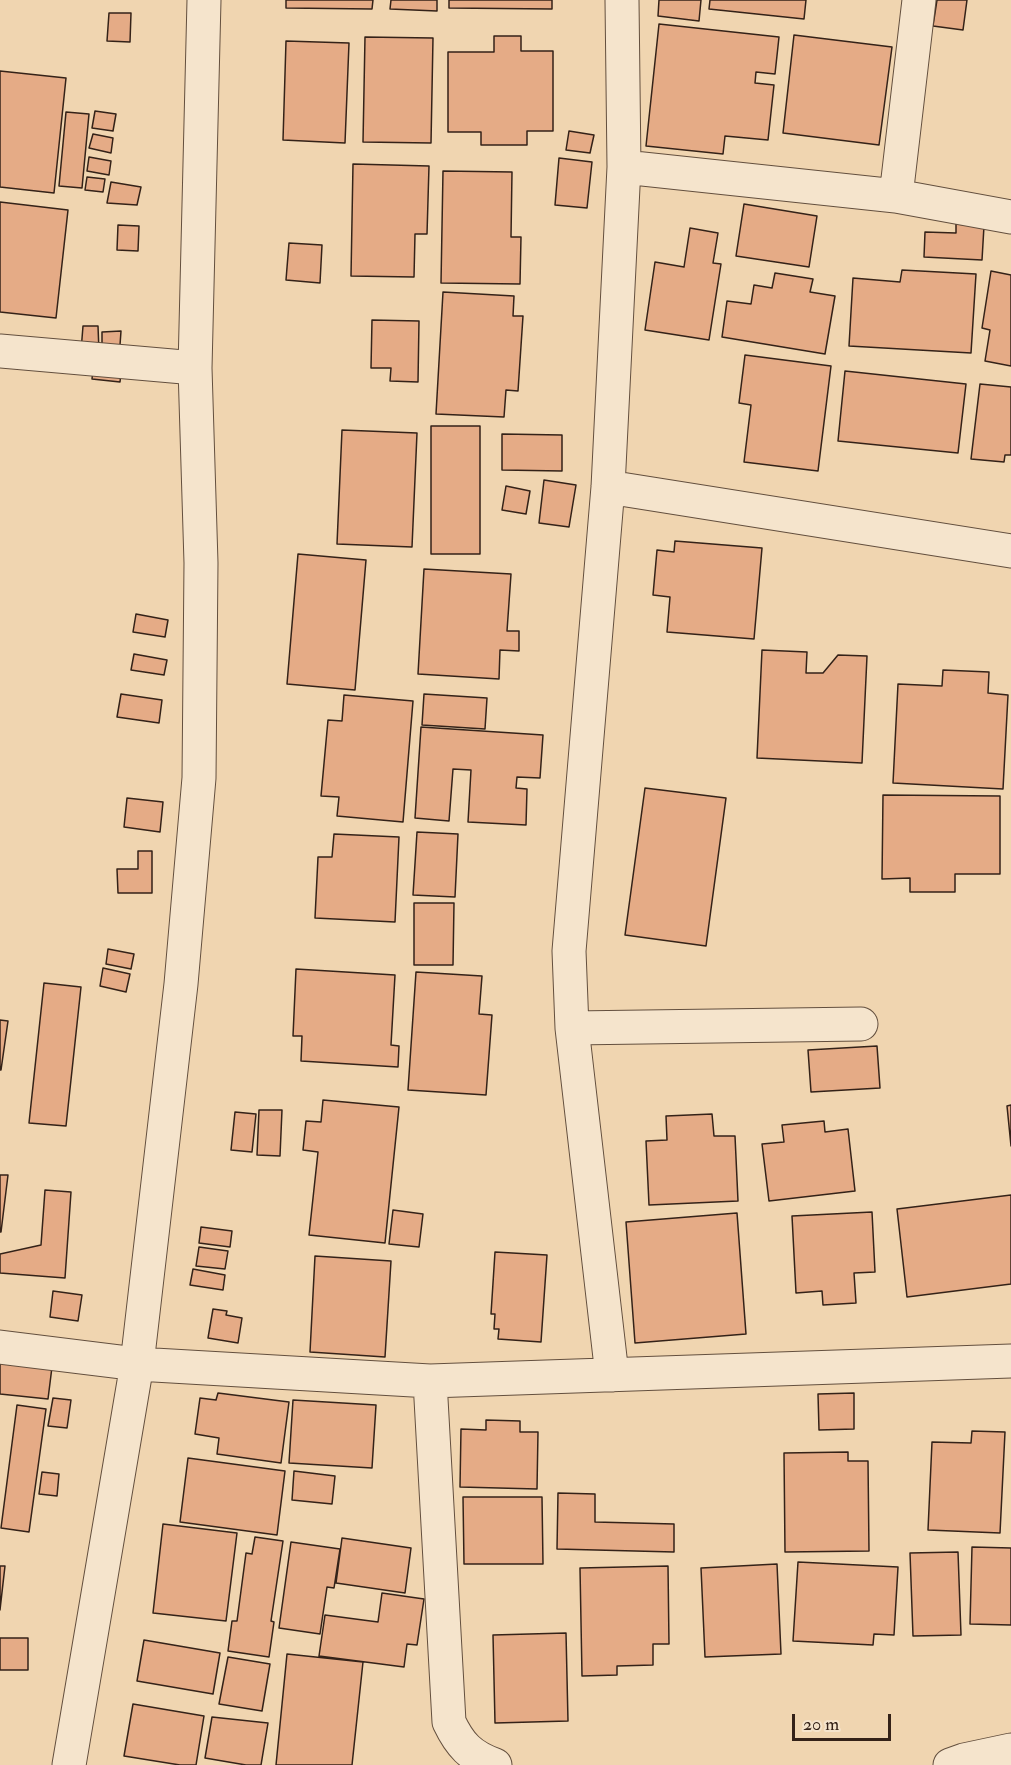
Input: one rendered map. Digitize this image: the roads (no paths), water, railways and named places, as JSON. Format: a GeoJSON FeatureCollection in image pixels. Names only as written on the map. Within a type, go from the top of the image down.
{"type":"FeatureCollection","features":[{"type":"Feature","properties":{"kind":"street"},"geometry":{"type":"LineString","coordinates":[[69,1765],[137,1364],[182,984],[200,778],[201,562],[195,368],[204,0]]}},
{"type":"Feature","properties":{"kind":"street"},"geometry":{"type":"LineString","coordinates":[[612,1375],[572,1028],[569,951],[608,487],[624,167],[622,0]]}},
{"type":"Feature","properties":{"kind":"street"},"geometry":{"type":"LineString","coordinates":[[896,196],[919,0]]}},
{"type":"Feature","properties":{"kind":"street"},"geometry":{"type":"LineString","coordinates":[[624,167],[896,196],[1011,217]]}},
{"type":"Feature","properties":{"kind":"street"},"geometry":{"type":"LineString","coordinates":[[0,351],[195,368]]}},
{"type":"Feature","properties":{"kind":"street"},"geometry":{"type":"LineString","coordinates":[[608,487],[1011,552]]}},
{"type":"Feature","properties":{"kind":"street"},"geometry":{"type":"LineString","coordinates":[[572,1028],[861,1024]]}},
{"type":"Feature","properties":{"kind":"street"},"geometry":{"type":"LineString","coordinates":[[0,1347],[137,1364],[430,1381],[1011,1361]]}},
{"type":"Feature","properties":{"kind":"street"},"geometry":{"type":"LineString","coordinates":[[430,1381],[449,1722],[459,1743],[480,1760],[495,1765]]}},
{"type":"Feature","properties":{"kind":"street"},"geometry":{"type":"LineString","coordinates":[[950,1765],[1011,1750]]}}]}
